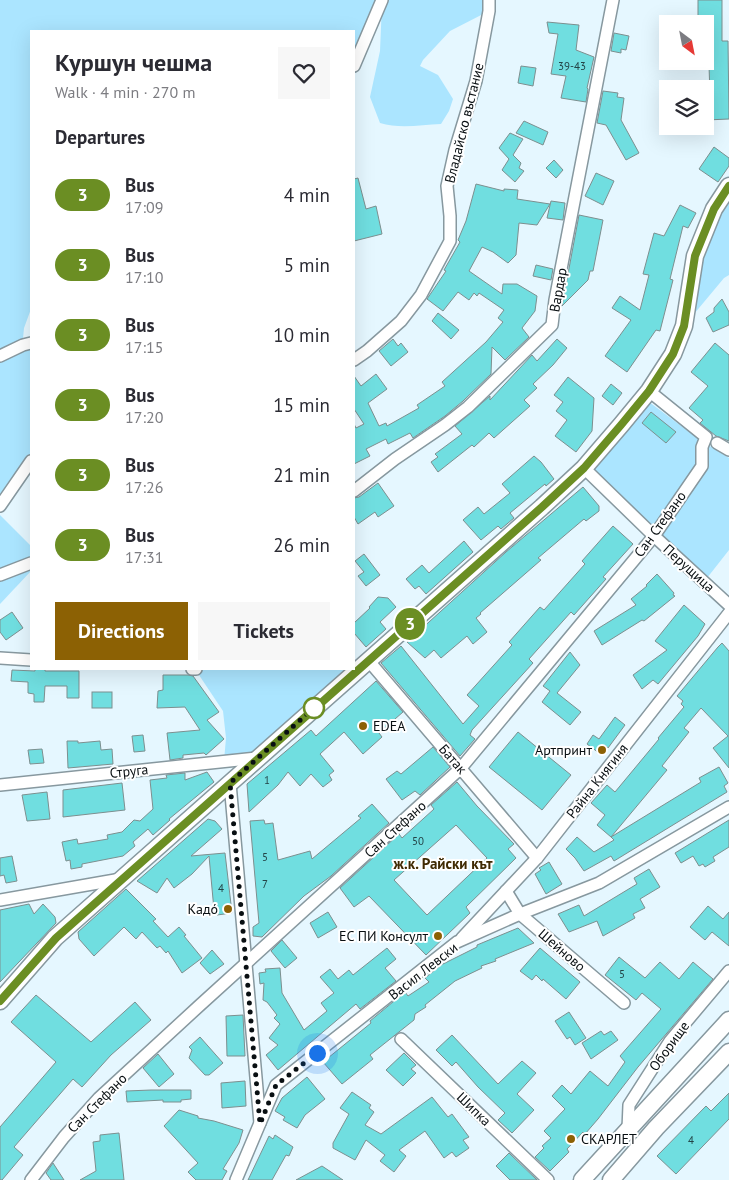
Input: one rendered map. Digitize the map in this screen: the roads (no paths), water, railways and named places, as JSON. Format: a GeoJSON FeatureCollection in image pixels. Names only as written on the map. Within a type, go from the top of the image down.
{"type":"FeatureCollection","features":[{"type":"Feature","properties":{"kind":"street"},"geometry":{"type":"LineString","coordinates":[[355,64],[382,0]]}},
{"type":"Feature","properties":{"kind":"street","name":"Владайско въстание"},"geometry":{"type":"LineString","coordinates":[[355,359],[367,351],[400,320],[421,295],[450,242],[447,186],[476,81],[489,11],[489,0]]}},
{"type":"Feature","properties":{"kind":"street","name":"Вардар"},"geometry":{"type":"LineString","coordinates":[[355,490],[468,406],[552,325],[555,300],[614,0]]}},
{"type":"Feature","properties":{"kind":"street"},"geometry":{"type":"LineString","coordinates":[[361,664],[584,468],[649,391],[673,354],[684,326],[695,256],[714,209],[729,186]]}},
{"type":"Feature","properties":{"kind":"street"},"geometry":{"type":"LineString","coordinates":[[0,356],[23,344],[30,344]]}},
{"type":"Feature","properties":{"kind":"street","name":"Сан Стефано"},"geometry":{"type":"LineString","coordinates":[[34,1178],[64,1137],[100,1098],[461,768],[654,536],[702,466],[702,447],[706,437],[649,391]]}},
{"type":"Feature","properties":{"kind":"street"},"geometry":{"type":"LineString","coordinates":[[717,443],[729,450]]}},
{"type":"Feature","properties":{"kind":"street"},"geometry":{"type":"LineString","coordinates":[[0,506],[30,462]]}},
{"type":"Feature","properties":{"kind":"street","name":"Перущица"},"geometry":{"type":"LineString","coordinates":[[584,468],[729,605]]}},
{"type":"Feature","properties":{"kind":"street"},"geometry":{"type":"LineString","coordinates":[[0,575],[30,563]]}},
{"type":"Feature","properties":{"kind":"street","name":"Райна Княгиня"},"geometry":{"type":"LineString","coordinates":[[457,942],[537,858],[729,613]]}},
{"type":"Feature","properties":{"kind":"street"},"geometry":{"type":"LineString","coordinates":[[0,658],[30,660]]}},
{"type":"Feature","properties":{"kind":"street","name":"Батак"},"geometry":{"type":"LineString","coordinates":[[361,664],[461,768],[537,858]]}},
{"type":"Feature","properties":{"kind":"street"},"geometry":{"type":"LineString","coordinates":[[0,1001],[56,938],[354,670]]}},
{"type":"Feature","properties":{"kind":"street","name":"Струга"},"geometry":{"type":"LineString","coordinates":[[0,785],[257,758]]}},
{"type":"Feature","properties":{"kind":"street"},"geometry":{"type":"LineString","coordinates":[[230,783],[260,1124]]}},
{"type":"Feature","properties":{"kind":"street","name":"Васил Левски"},"geometry":{"type":"LineString","coordinates":[[236,1180],[276,1085],[457,942],[520,914],[599,883],[729,807]]}},
{"type":"Feature","properties":{"kind":"street"},"geometry":{"type":"LineString","coordinates":[[0,900],[122,879]]}},
{"type":"Feature","properties":{"kind":"street","name":"Шейново"},"geometry":{"type":"LineString","coordinates":[[506,891],[520,914],[624,1003]]}},
{"type":"Feature","properties":{"kind":"street","name":"Оборище"},"geometry":{"type":"LineString","coordinates":[[628,1129],[629,1105],[670,1041],[729,971]]}},
{"type":"Feature","properties":{"kind":"street"},"geometry":{"type":"LineString","coordinates":[[582,1180],[729,1020]]}},
{"type":"Feature","properties":{"kind":"street","name":"Шипка"},"geometry":{"type":"LineString","coordinates":[[401,1039],[548,1180]]}},
{"type":"Feature","properties":{"kind":"street"},"geometry":{"type":"LineString","coordinates":[[611,1180],[656,1128],[729,1052]]}},
{"type":"Feature","properties":{"kind":"place","name":"EDEA"},"geometry":{"type":"Point","coordinates":[363,726]}},
{"type":"Feature","properties":{"kind":"place","name":"Артпринт"},"geometry":{"type":"Point","coordinates":[602,750]}},
{"type":"Feature","properties":{"kind":"place","name":"Кадó"},"geometry":{"type":"Point","coordinates":[228,909]}},
{"type":"Feature","properties":{"kind":"place","name":"ЕС ПИ Консулт"},"geometry":{"type":"Point","coordinates":[438,936]}},
{"type":"Feature","properties":{"kind":"place","name":"СКАРЛЕТ"},"geometry":{"type":"Point","coordinates":[571,1139]}},
{"type":"Feature","properties":{"kind":"district","name":"ж.к. Райски кът"},"geometry":{"type":"Point","coordinates":[443,863]}}]}
